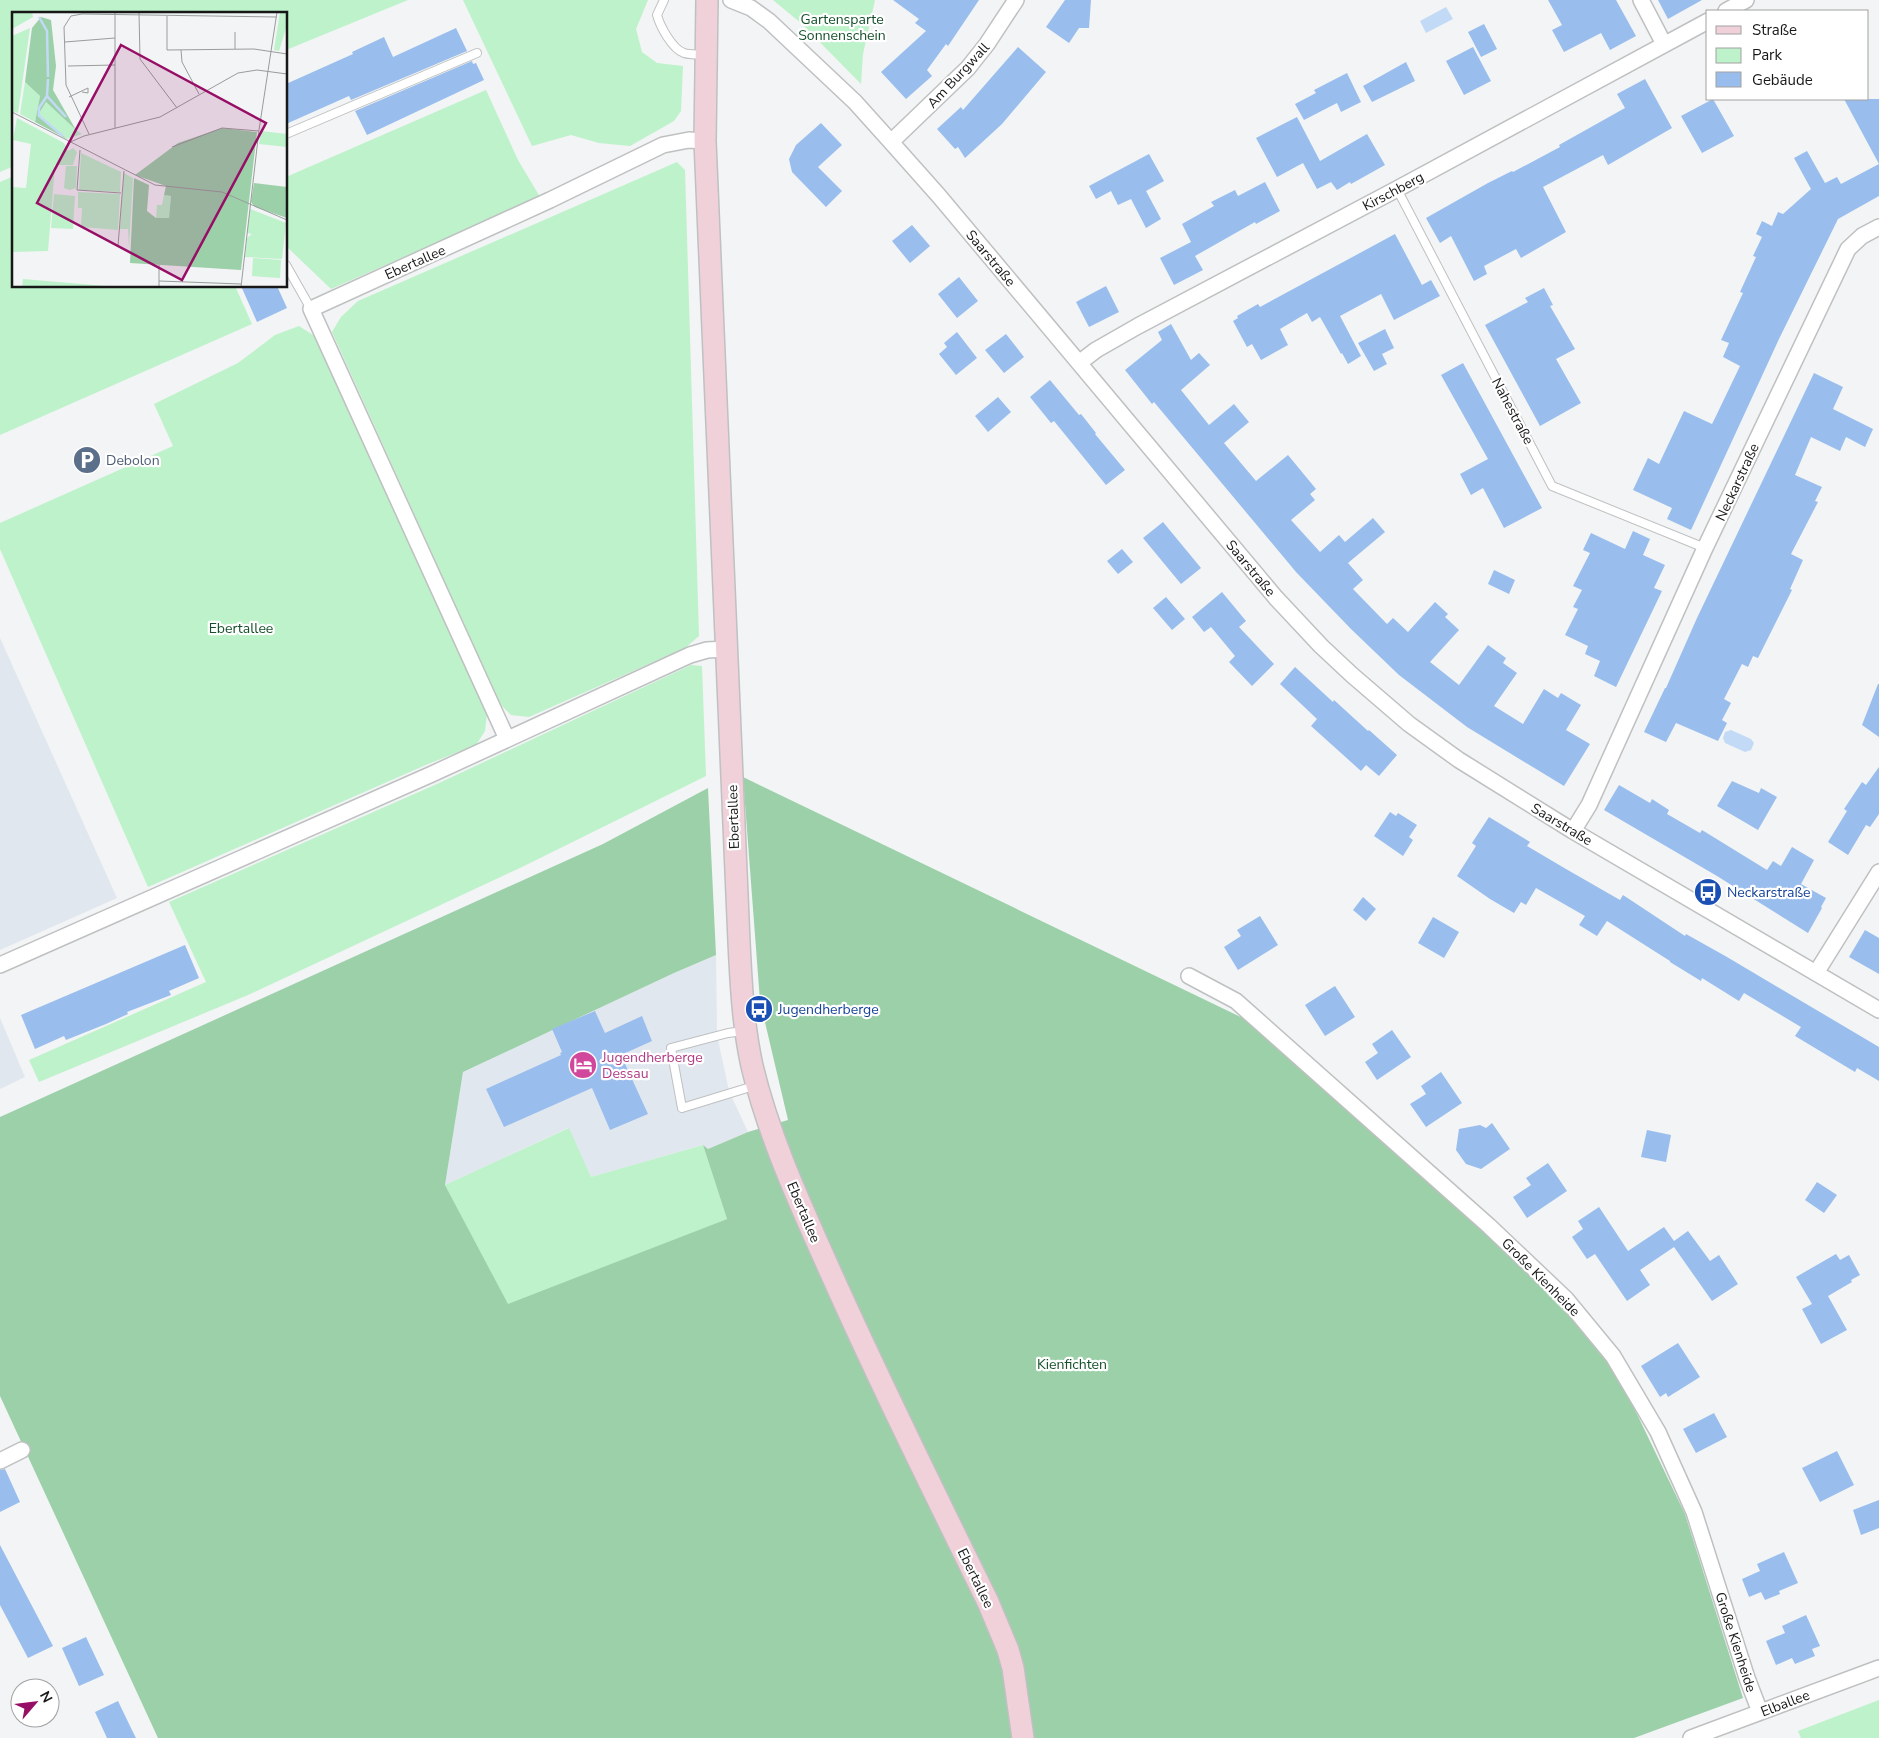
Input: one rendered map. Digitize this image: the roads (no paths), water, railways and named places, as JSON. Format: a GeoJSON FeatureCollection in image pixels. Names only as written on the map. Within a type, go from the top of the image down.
{"type":"FeatureCollection","features":[{"type":"Feature","properties":{"kind":"street","name":"Ebertallee"},"geometry":{"type":"LineString","coordinates":[[707,0],[705,141],[738,942],[746,1031],[757,1085],[789,1176],[834,1281],[902,1428],[988,1602],[1000,1632],[1013,1668],[1023,1738]]}},
{"type":"Feature","properties":{"kind":"street","name":"Saarstraße"},"geometry":{"type":"LineString","coordinates":[[731,0],[751,8],[769,21],[848,96],[891,142],[944,202],[1276,598],[1321,646],[1385,704],[1430,740],[1494,783],[1879,1010]]}},
{"type":"Feature","properties":{"kind":"street","name":"Am Burgwall"},"geometry":{"type":"LineString","coordinates":[[891,142],[968,68],[987,44],[1016,0]]}},
{"type":"Feature","properties":{"kind":"street"},"geometry":{"type":"LineString","coordinates":[[1641,0],[1664,44]]}},
{"type":"Feature","properties":{"kind":"street"},"geometry":{"type":"LineString","coordinates":[[1728,10],[1746,0]]}},
{"type":"Feature","properties":{"kind":"street","name":"Kirschberg"},"geometry":{"type":"LineString","coordinates":[[1079,363],[1096,350],[1138,326],[1706,22]]}},
{"type":"Feature","properties":{"kind":"street","name":"Ebertallee"},"geometry":{"type":"LineString","coordinates":[[311,309],[550,200],[662,146],[690,140],[705,141]]}},
{"type":"Feature","properties":{"kind":"street","name":"Neckarstraße"},"geometry":{"type":"LineString","coordinates":[[1573,831],[1589,806],[1705,548],[1848,249],[1862,236],[1879,227]]}},
{"type":"Feature","properties":{"kind":"street"},"geometry":{"type":"LineString","coordinates":[[311,309],[507,739]]}},
{"type":"Feature","properties":{"kind":"street"},"geometry":{"type":"LineString","coordinates":[[0,965],[507,739],[690,655],[707,650],[727,649]]}},
{"type":"Feature","properties":{"kind":"street"},"geometry":{"type":"LineString","coordinates":[[1816,973],[1879,872]]}},
{"type":"Feature","properties":{"kind":"street","name":"Große Kienheide"},"geometry":{"type":"LineString","coordinates":[[1189,976],[1236,1001],[1489,1226],[1566,1299],[1613,1356],[1658,1432],[1694,1512],[1746,1678],[1760,1712]]}},
{"type":"Feature","properties":{"kind":"street"},"geometry":{"type":"LineString","coordinates":[[0,1461],[22,1450]]}},
{"type":"Feature","properties":{"kind":"street","name":"Elballee"},"geometry":{"type":"LineString","coordinates":[[1691,1738],[1879,1668]]}},
{"type":"Feature","properties":{"kind":"lane"},"geometry":{"type":"LineString","coordinates":[[664,0],[657,15],[659,24],[664,32],[677,48],[684,53],[706,55]]}},
{"type":"Feature","properties":{"kind":"lane"},"geometry":{"type":"LineString","coordinates":[[288,133],[477,53]]}},
{"type":"Feature","properties":{"kind":"lane","name":"Nahestraße"},"geometry":{"type":"LineString","coordinates":[[1397,189],[1552,486],[1705,548]]}},
{"type":"Feature","properties":{"kind":"lane"},"geometry":{"type":"LineString","coordinates":[[288,269],[311,309]]}},
{"type":"Feature","properties":{"kind":"lane"},"geometry":{"type":"LineString","coordinates":[[746,1031],[728,1033],[671,1048],[682,1108],[757,1085]]}},
{"type":"Feature","properties":{"kind":"water"},"geometry":{"type":"Polygon","coordinates":[[[1446,7],[1453,19],[1426,33],[1420,21],[1446,7]]]}},
{"type":"Feature","properties":{"kind":"water"},"geometry":{"type":"Polygon","coordinates":[[[1731,730],[1751,739],[1754,743],[1751,750],[1745,752],[1725,743],[1723,738],[1725,732],[1731,730]]]}},
{"type":"Feature","properties":{"kind":"place","name":"Debolon"},"geometry":{"type":"Point","coordinates":[87,460]}},
{"type":"Feature","properties":{"kind":"place","name":"Neckarstraße"},"geometry":{"type":"Point","coordinates":[1708,892]}},
{"type":"Feature","properties":{"kind":"place","name":"Jugendherberge"},"geometry":{"type":"Point","coordinates":[759,1009]}},
{"type":"Feature","properties":{"kind":"place","name":"Jugendherberge Dessau"},"geometry":{"type":"Point","coordinates":[583,1065]}},
{"type":"Feature","properties":{"kind":"park label","name":"Gartensparte Sonnenschein"},"geometry":{"type":"Point","coordinates":[842,28]}},
{"type":"Feature","properties":{"kind":"park label","name":"Kienfichten"},"geometry":{"type":"Point","coordinates":[1072,1364]}}]}
